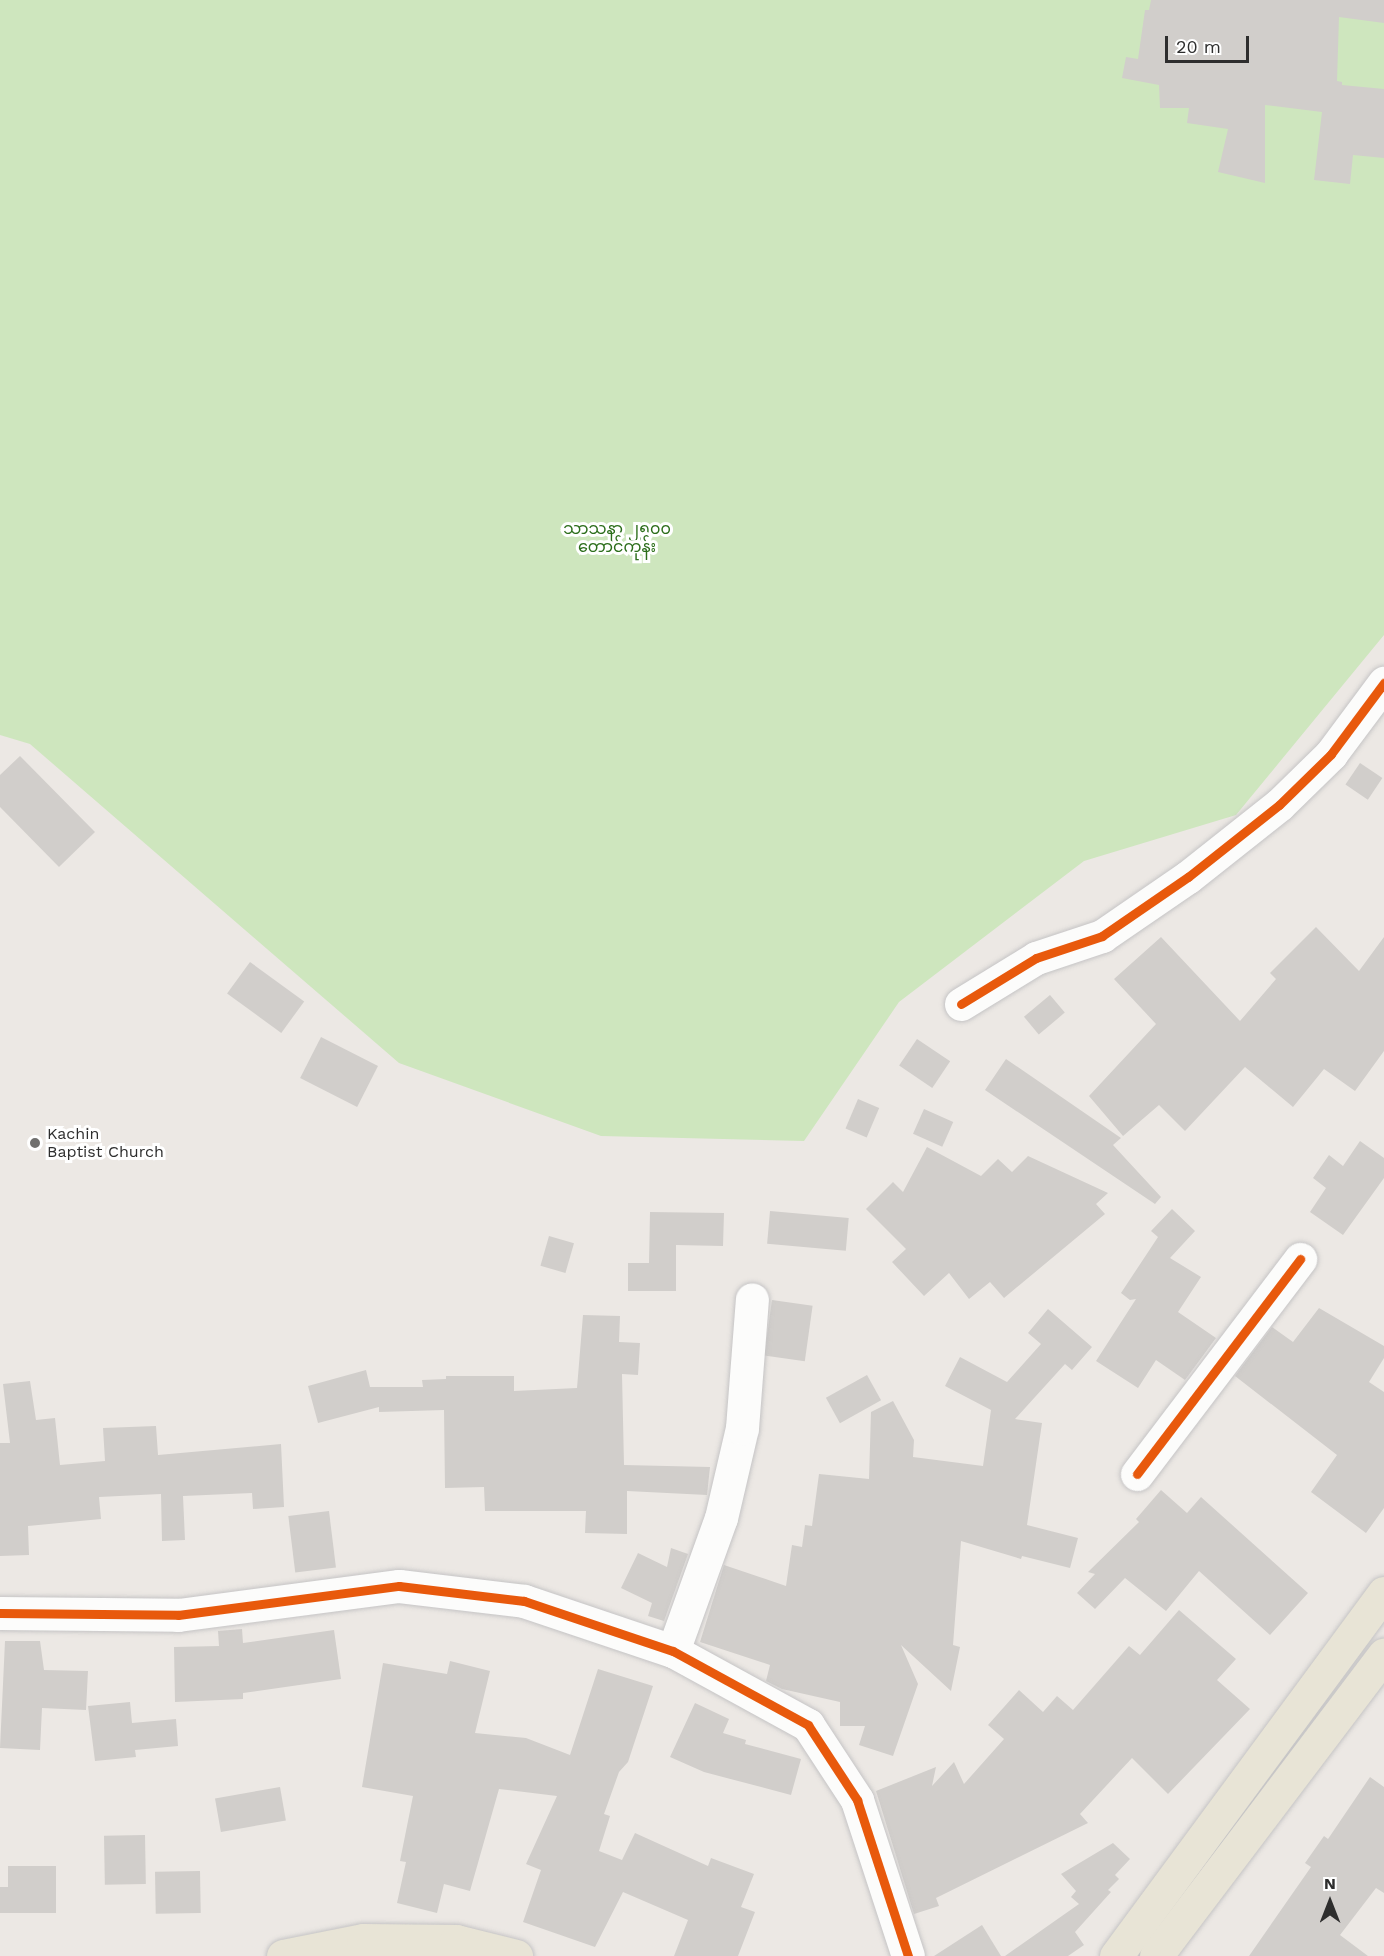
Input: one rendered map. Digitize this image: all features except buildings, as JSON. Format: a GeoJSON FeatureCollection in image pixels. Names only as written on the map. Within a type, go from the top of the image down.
{"type":"FeatureCollection","features":[{"type":"Feature","properties":{"kind":"main road"},"geometry":{"type":"LineString","coordinates":[[1116,1956],[1384,1593]]}},
{"type":"Feature","properties":{"kind":"main road"},"geometry":{"type":"LineString","coordinates":[[1156,1956],[1383,1659]]}},
{"type":"Feature","properties":{"kind":"main road"},"geometry":{"type":"LineString","coordinates":[[284,1956],[363,1940],[414,1948],[456,1941],[516,1956]]}},
{"type":"Feature","properties":{"kind":"street"},"geometry":{"type":"LineString","coordinates":[[961,1004],[1036,958],[1102,936],[1188,876],[1279,805],[1331,754],[1384,683]]}},
{"type":"Feature","properties":{"kind":"street"},"geometry":{"type":"LineString","coordinates":[[1137,1474],[1300,1259]]}},
{"type":"Feature","properties":{"kind":"street"},"geometry":{"type":"LineString","coordinates":[[673,1652],[721,1518],[741,1428],[752,1299]]}},
{"type":"Feature","properties":{"kind":"street"},"geometry":{"type":"LineString","coordinates":[[0,1613],[178,1615],[399,1586],[524,1601],[673,1652],[808,1725],[857,1800],[908,1956]]}},
{"type":"Feature","properties":{"kind":"street"},"geometry":{"type":"LineString","coordinates":[[1352,1636],[1383,1659]]}},
{"type":"Feature","properties":{"kind":"green space","name":"သာသနာ ၂၅၀၀ တောင်ကုန်း"},"geometry":{"type":"Polygon","coordinates":[[[0,0],[1384,0],[1384,635],[1236,815],[1084,861],[899,1002],[804,1141],[601,1136],[399,1063],[30,744],[0,735],[0,0]]]}},
{"type":"Feature","properties":{"kind":"cycle path"},"geometry":{"type":"LineString","coordinates":[[961,1004],[1036,958],[1102,936],[1188,877],[1279,805],[1331,754],[1384,683]]}},
{"type":"Feature","properties":{"kind":"cycle path"},"geometry":{"type":"LineString","coordinates":[[1137,1474],[1300,1259]]}},
{"type":"Feature","properties":{"kind":"cycle path"},"geometry":{"type":"LineString","coordinates":[[0,1613],[178,1615],[399,1586],[524,1601],[673,1651],[808,1725],[857,1800],[908,1956]]}},
{"type":"Feature","properties":{"kind":"place","name":"Kachin Baptist Church"},"geometry":{"type":"Point","coordinates":[35,1143]}}]}
